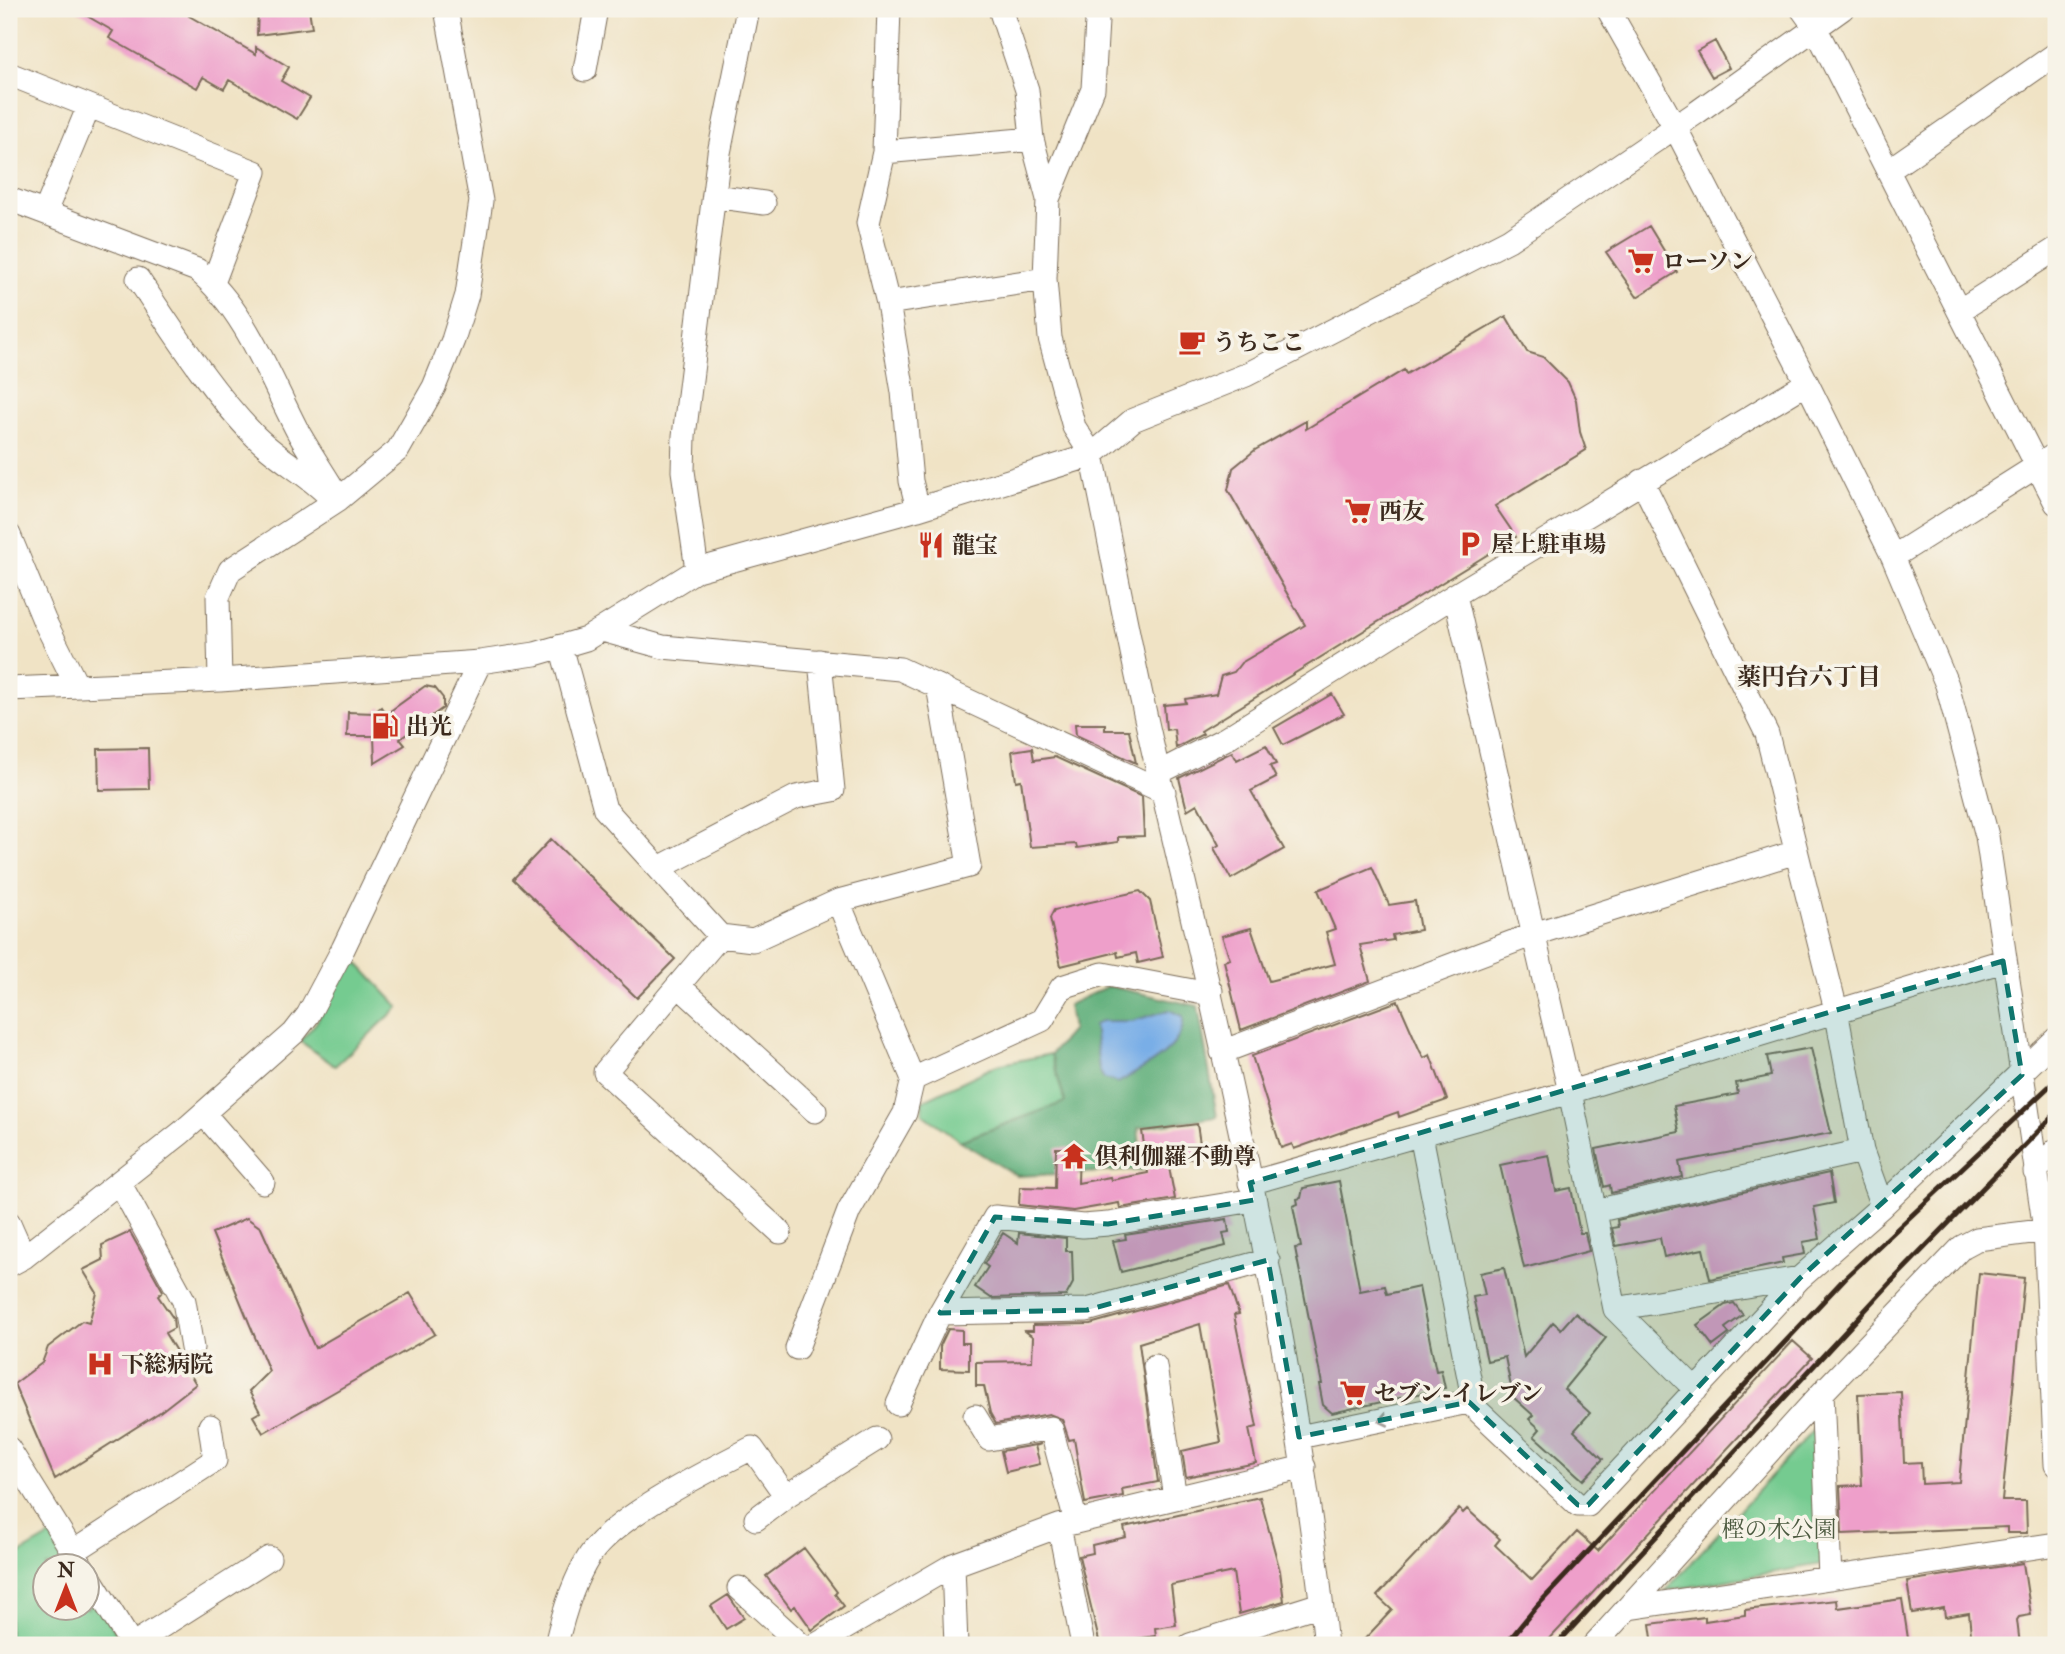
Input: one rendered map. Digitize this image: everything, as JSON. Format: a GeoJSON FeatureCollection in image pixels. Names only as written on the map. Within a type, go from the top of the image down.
{"type":"FeatureCollection","features":[{"type":"Feature","properties":{"kind":"street"},"geometry":{"type":"LineString","coordinates":[[220,680],[218,597],[230,570],[337,500],[398,450],[434,387],[467,295],[481,201],[446,9]]}},
{"type":"Feature","properties":{"kind":"street"},"geometry":{"type":"LineString","coordinates":[[586,70],[596,9]]}},
{"type":"Feature","properties":{"kind":"street"},"geometry":{"type":"LineString","coordinates":[[697,570],[683,471],[684,436],[714,196],[748,9]]}},
{"type":"Feature","properties":{"kind":"street"},"geometry":{"type":"LineString","coordinates":[[890,9],[884,152],[868,223],[888,303],[903,392],[911,481],[918,509]]}},
{"type":"Feature","properties":{"kind":"street"},"geometry":{"type":"LineString","coordinates":[[1000,9],[1027,90],[1032,139],[1048,199],[1045,279],[1050,338],[1073,427],[1092,454],[1161,783],[1211,991],[1268,1260],[1304,1467],[1326,1645]]}},
{"type":"Feature","properties":{"kind":"street"},"geometry":{"type":"LineString","coordinates":[[1048,199],[1093,89],[1097,21],[1094,9]]}},
{"type":"Feature","properties":{"kind":"street"},"geometry":{"type":"LineString","coordinates":[[1608,9],[1675,127],[1807,383],[1893,557],[1947,685],[1987,836],[2035,1172],[2051,1229],[2056,1465]]}},
{"type":"Feature","properties":{"kind":"street"},"geometry":{"type":"LineString","coordinates":[[9,689],[220,680],[480,662],[535,654],[602,630],[697,570],[918,509],[1092,454],[1133,420],[1246,374],[1509,240],[1675,127],[1809,18],[1842,9]]}},
{"type":"Feature","properties":{"kind":"street"},"geometry":{"type":"LineString","coordinates":[[1809,18],[1959,311],[2047,460],[2056,503]]}},
{"type":"Feature","properties":{"kind":"street"},"geometry":{"type":"LineString","coordinates":[[1889,170],[2056,54]]}},
{"type":"Feature","properties":{"kind":"street"},"geometry":{"type":"LineString","coordinates":[[9,74],[255,172],[213,283]]}},
{"type":"Feature","properties":{"kind":"street"},"geometry":{"type":"LineString","coordinates":[[45,212],[89,106]]}},
{"type":"Feature","properties":{"kind":"street"},"geometry":{"type":"LineString","coordinates":[[884,152],[1032,139]]}},
{"type":"Feature","properties":{"kind":"street"},"geometry":{"type":"LineString","coordinates":[[714,196],[764,203]]}},
{"type":"Feature","properties":{"kind":"street"},"geometry":{"type":"LineString","coordinates":[[9,199],[197,270],[213,283],[234,310],[337,500]]}},
{"type":"Feature","properties":{"kind":"street"},"geometry":{"type":"LineString","coordinates":[[1959,311],[2056,249]]}},
{"type":"Feature","properties":{"kind":"street"},"geometry":{"type":"LineString","coordinates":[[138,279],[199,370],[254,435],[337,500]]}},
{"type":"Feature","properties":{"kind":"street"},"geometry":{"type":"LineString","coordinates":[[888,303],[1045,279]]}},
{"type":"Feature","properties":{"kind":"street"},"geometry":{"type":"LineString","coordinates":[[1161,783],[1225,739],[1455,595],[1807,383]]}},
{"type":"Feature","properties":{"kind":"street"},"geometry":{"type":"LineString","coordinates":[[1893,557],[2047,460]]}},
{"type":"Feature","properties":{"kind":"street"},"geometry":{"type":"LineString","coordinates":[[1642,481],[1767,734],[1836,1010],[1862,1151],[1882,1206]]}},
{"type":"Feature","properties":{"kind":"street"},"geometry":{"type":"LineString","coordinates":[[9,535],[44,620],[78,686]]}},
{"type":"Feature","properties":{"kind":"street"},"geometry":{"type":"LineString","coordinates":[[1455,595],[1570,1092],[1615,1309],[1696,1390]]}},
{"type":"Feature","properties":{"kind":"street"},"geometry":{"type":"LineString","coordinates":[[602,630],[663,647],[900,669],[1161,783]]}},
{"type":"Feature","properties":{"kind":"street"},"geometry":{"type":"LineString","coordinates":[[561,646],[605,809],[720,936],[753,940],[838,901],[969,866],[938,686]]}},
{"type":"Feature","properties":{"kind":"street"},"geometry":{"type":"LineString","coordinates":[[9,1223],[16,1261],[204,1114],[294,1033],[307,1015],[343,949],[480,662]]}},
{"type":"Feature","properties":{"kind":"street"},"geometry":{"type":"LineString","coordinates":[[659,868],[796,797],[833,790],[820,662]]}},
{"type":"Feature","properties":{"kind":"street"},"geometry":{"type":"LineString","coordinates":[[1222,1052],[1534,934],[1796,852]]}},
{"type":"Feature","properties":{"kind":"street"},"geometry":{"type":"LineString","coordinates":[[797,1348],[849,1211],[905,1113],[913,1079],[838,901]]}},
{"type":"Feature","properties":{"kind":"street"},"geometry":{"type":"LineString","coordinates":[[720,936],[606,1072],[780,1232]]}},
{"type":"Feature","properties":{"kind":"street"},"geometry":{"type":"LineString","coordinates":[[898,1404],[940,1313],[995,1217],[1083,1226],[1252,1191],[1421,1135],[2003,961]]}},
{"type":"Feature","properties":{"kind":"street"},"geometry":{"type":"LineString","coordinates":[[913,1079],[1042,1020],[1062,987],[1104,974],[1198,992],[1211,991]]}},
{"type":"Feature","properties":{"kind":"street"},"geometry":{"type":"LineString","coordinates":[[679,986],[814,1111]]}},
{"type":"Feature","properties":{"kind":"street"},"geometry":{"type":"LineString","coordinates":[[1421,1135],[1475,1408],[1578,1505],[1588,1505],[1800,1278],[1882,1206],[2056,1039]]}},
{"type":"Feature","properties":{"kind":"street"},"geometry":{"type":"LineString","coordinates":[[204,1114],[262,1182]]}},
{"type":"Feature","properties":{"kind":"street"},"geometry":{"type":"LineString","coordinates":[[2035,1172],[2056,1150]]}},
{"type":"Feature","properties":{"kind":"street"},"geometry":{"type":"LineString","coordinates":[[1595,1211],[1862,1151]]}},
{"type":"Feature","properties":{"kind":"street"},"geometry":{"type":"LineString","coordinates":[[120,1182],[184,1301],[192,1348]]}},
{"type":"Feature","properties":{"kind":"street"},"geometry":{"type":"LineString","coordinates":[[1594,1645],[1822,1393],[1962,1247],[1977,1240],[2051,1229]]}},
{"type":"Feature","properties":{"kind":"street"},"geometry":{"type":"LineString","coordinates":[[940,1313],[1087,1310],[1268,1260]]}},
{"type":"Feature","properties":{"kind":"street"},"geometry":{"type":"LineString","coordinates":[[1615,1309],[1800,1278]]}},
{"type":"Feature","properties":{"kind":"street"},"geometry":{"type":"LineString","coordinates":[[1155,1366],[1175,1498]]}},
{"type":"Feature","properties":{"kind":"street"},"geometry":{"type":"LineString","coordinates":[[1822,1393],[1830,1578]]}},
{"type":"Feature","properties":{"kind":"street"},"geometry":{"type":"LineString","coordinates":[[1299,1437],[1473,1401]]}},
{"type":"Feature","properties":{"kind":"street"},"geometry":{"type":"LineString","coordinates":[[975,1416],[989,1439],[1051,1428],[1083,1645]]}},
{"type":"Feature","properties":{"kind":"street"},"geometry":{"type":"LineString","coordinates":[[88,1552],[215,1460],[210,1426]]}},
{"type":"Feature","properties":{"kind":"street"},"geometry":{"type":"LineString","coordinates":[[756,1519],[786,1496],[877,1439]]}},
{"type":"Feature","properties":{"kind":"street"},"geometry":{"type":"LineString","coordinates":[[556,1645],[564,1612],[590,1555],[629,1520],[752,1448],[786,1496]]}},
{"type":"Feature","properties":{"kind":"street"},"geometry":{"type":"LineString","coordinates":[[9,1449],[74,1552]]}},
{"type":"Feature","properties":{"kind":"street"},"geometry":{"type":"LineString","coordinates":[[827,1642],[953,1565],[1067,1524],[1304,1467]]}},
{"type":"Feature","properties":{"kind":"street"},"geometry":{"type":"LineString","coordinates":[[1629,1608],[2056,1544]]}},
{"type":"Feature","properties":{"kind":"street"},"geometry":{"type":"LineString","coordinates":[[102,1597],[132,1645],[269,1558]]}},
{"type":"Feature","properties":{"kind":"street"},"geometry":{"type":"LineString","coordinates":[[953,1565],[956,1645]]}},
{"type":"Feature","properties":{"kind":"street"},"geometry":{"type":"LineString","coordinates":[[739,1588],[801,1645]]}},
{"type":"Feature","properties":{"kind":"street"},"geometry":{"type":"LineString","coordinates":[[1191,1645],[1321,1604]]}},
{"type":"Feature","properties":{"kind":"highlighted area"},"geometry":{"type":"Polygon","coordinates":[[[2003,961],[2022,1075],[1800,1278],[1588,1505],[1578,1505],[1469,1402],[1299,1437],[1268,1260],[1087,1310],[940,1313],[995,1217],[1108,1224],[1254,1200],[1250,1183],[2003,961]]]}},
{"type":"Feature","properties":{"kind":"green space"},"geometry":{"type":"Polygon","coordinates":[[[352,957],[399,1007],[335,1066],[300,1041],[316,1023],[352,957]]]}},
{"type":"Feature","properties":{"kind":"green space"},"geometry":{"type":"Polygon","coordinates":[[[1108,986],[1198,1006],[1217,1117],[1138,1128],[1143,1170],[1017,1176],[960,1141],[1065,1102],[1051,1054],[1072,1030],[1068,1005],[1108,986]]]}},
{"type":"Feature","properties":{"kind":"green space"},"geometry":{"type":"Polygon","coordinates":[[[1051,1054],[1066,1102],[960,1141],[923,1114],[922,1101],[997,1065],[1051,1054]]]}},
{"type":"Feature","properties":{"kind":"green space","name":"樫の木公園"},"geometry":{"type":"Polygon","coordinates":[[[1816,1427],[1822,1564],[1665,1591],[1816,1427]]]}},
{"type":"Feature","properties":{"kind":"green space"},"geometry":{"type":"Polygon","coordinates":[[[54,1534],[65,1552],[32,1552],[32,1622],[102,1622],[102,1610],[124,1645],[9,1645],[9,1560],[54,1534]]]}},
{"type":"Feature","properties":{"kind":"water"},"geometry":{"type":"Polygon","coordinates":[[[1169,1010],[1183,1016],[1178,1038],[1170,1048],[1150,1064],[1118,1083],[1104,1079],[1099,1070],[1094,1025],[1101,1021],[1132,1021],[1169,1010]]]}},
{"type":"Feature","properties":{"kind":"building"},"geometry":{"type":"Polygon","coordinates":[[[75,9],[193,9],[189,16],[256,54],[256,47],[289,67],[281,81],[310,98],[297,119],[229,80],[224,89],[203,77],[197,88],[109,38],[113,31],[75,9]]]}},
{"type":"Feature","properties":{"kind":"building"},"geometry":{"type":"Polygon","coordinates":[[[258,9],[309,9],[312,28],[257,35],[258,9]]]}},
{"type":"Feature","properties":{"kind":"building"},"geometry":{"type":"Polygon","coordinates":[[[1715,41],[1729,68],[1712,77],[1697,51],[1715,41]]]}},
{"type":"Feature","properties":{"kind":"building"},"geometry":{"type":"Polygon","coordinates":[[[1649,226],[1677,272],[1637,297],[1606,252],[1649,226]]]}},
{"type":"Feature","properties":{"kind":"building"},"geometry":{"type":"Polygon","coordinates":[[[1506,316],[1527,352],[1543,357],[1568,382],[1576,400],[1580,432],[1586,450],[1495,506],[1516,537],[1201,731],[1203,734],[1176,748],[1174,729],[1166,730],[1164,705],[1186,703],[1185,699],[1216,694],[1221,676],[1234,672],[1241,663],[1305,625],[1228,490],[1233,468],[1255,450],[1306,421],[1306,429],[1404,370],[1406,374],[1506,316]]]}},
{"type":"Feature","properties":{"kind":"building"},"geometry":{"type":"Polygon","coordinates":[[[425,686],[435,688],[443,698],[443,708],[400,739],[405,745],[375,763],[374,736],[347,736],[348,712],[374,713],[381,707],[386,714],[425,686]]]}},
{"type":"Feature","properties":{"kind":"building"},"geometry":{"type":"Polygon","coordinates":[[[1332,694],[1344,714],[1283,745],[1274,728],[1332,694]]]}},
{"type":"Feature","properties":{"kind":"building"},"geometry":{"type":"Polygon","coordinates":[[[1075,724],[1105,724],[1105,730],[1129,730],[1136,763],[1076,735],[1075,724]]]}},
{"type":"Feature","properties":{"kind":"building"},"geometry":{"type":"Polygon","coordinates":[[[1266,745],[1276,764],[1270,766],[1276,778],[1251,791],[1284,849],[1231,879],[1214,848],[1219,845],[1197,804],[1187,810],[1179,778],[1232,752],[1237,760],[1266,745]]]}},
{"type":"Feature","properties":{"kind":"building"},"geometry":{"type":"Polygon","coordinates":[[[148,748],[149,789],[99,790],[98,749],[148,748]]]}},
{"type":"Feature","properties":{"kind":"building"},"geometry":{"type":"Polygon","coordinates":[[[1032,748],[1034,760],[1055,757],[1142,797],[1144,836],[1118,837],[1118,842],[1077,848],[1076,844],[1030,847],[1021,780],[1016,781],[1012,751],[1032,748]]]}},
{"type":"Feature","properties":{"kind":"building"},"geometry":{"type":"Polygon","coordinates":[[[551,839],[675,959],[637,998],[513,879],[551,839]]]}},
{"type":"Feature","properties":{"kind":"building"},"geometry":{"type":"Polygon","coordinates":[[[1372,867],[1389,905],[1415,901],[1420,930],[1392,935],[1393,940],[1360,945],[1370,981],[1241,1030],[1224,961],[1230,959],[1222,936],[1251,928],[1269,981],[1335,964],[1326,932],[1335,929],[1318,890],[1372,867]]]}},
{"type":"Feature","properties":{"kind":"building"},"geometry":{"type":"Polygon","coordinates":[[[1140,891],[1150,901],[1163,957],[1138,963],[1136,953],[1118,957],[1117,952],[1061,966],[1050,918],[1054,910],[1140,891]]]}},
{"type":"Feature","properties":{"kind":"building"},"geometry":{"type":"Polygon","coordinates":[[[1398,1001],[1424,1058],[1430,1055],[1447,1100],[1399,1117],[1398,1112],[1294,1149],[1292,1144],[1281,1148],[1252,1056],[1398,1001]]]}},
{"type":"Feature","properties":{"kind":"building"},"geometry":{"type":"Polygon","coordinates":[[[1811,1048],[1831,1133],[1679,1162],[1682,1177],[1611,1193],[1610,1185],[1604,1187],[1596,1149],[1679,1132],[1674,1106],[1738,1094],[1736,1083],[1771,1076],[1767,1056],[1811,1048]]]}},
{"type":"Feature","properties":{"kind":"building"},"geometry":{"type":"Polygon","coordinates":[[[1197,1124],[1202,1157],[1168,1162],[1175,1199],[1120,1208],[1119,1203],[1073,1211],[1019,1205],[1020,1187],[1055,1188],[1056,1148],[1079,1148],[1078,1183],[1110,1177],[1111,1180],[1148,1173],[1142,1131],[1197,1124]]]}},
{"type":"Feature","properties":{"kind":"building"},"geometry":{"type":"Polygon","coordinates":[[[1549,1155],[1556,1191],[1571,1188],[1580,1233],[1585,1233],[1589,1251],[1524,1268],[1500,1165],[1549,1155]]]}},
{"type":"Feature","properties":{"kind":"building"},"geometry":{"type":"Polygon","coordinates":[[[1829,1173],[1834,1203],[1814,1207],[1820,1239],[1803,1242],[1805,1254],[1782,1258],[1783,1263],[1710,1279],[1703,1249],[1664,1257],[1660,1238],[1616,1246],[1612,1228],[1618,1227],[1617,1220],[1829,1173]]]}},
{"type":"Feature","properties":{"kind":"building"},"geometry":{"type":"Polygon","coordinates":[[[1339,1181],[1360,1291],[1385,1286],[1387,1294],[1419,1287],[1436,1371],[1441,1370],[1445,1388],[1332,1413],[1323,1405],[1319,1384],[1322,1384],[1295,1248],[1301,1247],[1293,1206],[1298,1204],[1297,1199],[1301,1198],[1303,1188],[1339,1181]]]}},
{"type":"Feature","properties":{"kind":"building"},"geometry":{"type":"Polygon","coordinates":[[[247,1218],[261,1228],[315,1348],[410,1293],[435,1334],[263,1433],[253,1416],[260,1412],[249,1391],[269,1371],[212,1233],[247,1218]]]}},
{"type":"Feature","properties":{"kind":"building"},"geometry":{"type":"Polygon","coordinates":[[[1227,1219],[1229,1232],[1223,1233],[1226,1246],[1121,1272],[1113,1241],[1126,1239],[1125,1235],[1227,1219]]]}},
{"type":"Feature","properties":{"kind":"building"},"geometry":{"type":"Polygon","coordinates":[[[130,1232],[163,1291],[158,1296],[173,1318],[174,1328],[165,1333],[196,1384],[160,1412],[55,1479],[14,1384],[42,1363],[48,1347],[82,1321],[89,1323],[97,1293],[83,1270],[103,1260],[102,1245],[130,1232]]]}},
{"type":"Feature","properties":{"kind":"building"},"geometry":{"type":"Polygon","coordinates":[[[1003,1233],[1018,1243],[1019,1233],[1066,1238],[1066,1251],[1072,1251],[1073,1283],[1066,1296],[991,1298],[975,1287],[988,1267],[984,1264],[1003,1233]]]}},
{"type":"Feature","properties":{"kind":"building"},"geometry":{"type":"Polygon","coordinates":[[[1504,1268],[1524,1357],[1553,1322],[1561,1329],[1575,1313],[1606,1338],[1564,1389],[1590,1413],[1574,1431],[1603,1459],[1583,1480],[1534,1436],[1540,1429],[1529,1419],[1533,1415],[1513,1397],[1505,1357],[1487,1361],[1473,1297],[1485,1295],[1480,1273],[1504,1268]]]}},
{"type":"Feature","properties":{"kind":"building"},"geometry":{"type":"Polygon","coordinates":[[[1979,1273],[2024,1278],[2002,1501],[2026,1501],[2027,1533],[2007,1533],[2007,1527],[1842,1534],[1840,1486],[1862,1485],[1858,1394],[1901,1392],[1904,1463],[1921,1462],[1922,1484],[1959,1482],[1979,1273]]]}},
{"type":"Feature","properties":{"kind":"building"},"geometry":{"type":"Polygon","coordinates":[[[1229,1285],[1239,1314],[1234,1315],[1257,1427],[1249,1429],[1256,1463],[1186,1477],[1182,1451],[1221,1442],[1200,1324],[1139,1343],[1158,1482],[1122,1489],[1123,1496],[1085,1503],[1074,1439],[1069,1440],[1062,1419],[1049,1414],[996,1424],[990,1413],[984,1386],[976,1386],[976,1362],[1032,1361],[1033,1337],[1025,1331],[1033,1331],[1033,1325],[1090,1324],[1229,1285]]]}},
{"type":"Feature","properties":{"kind":"building"},"geometry":{"type":"Polygon","coordinates":[[[1734,1303],[1743,1315],[1725,1328],[1729,1334],[1713,1346],[1697,1325],[1725,1305],[1734,1303]]]}},
{"type":"Feature","properties":{"kind":"building"},"geometry":{"type":"Polygon","coordinates":[[[948,1329],[962,1330],[962,1343],[969,1343],[969,1370],[940,1369],[940,1346],[948,1329]]]}},
{"type":"Feature","properties":{"kind":"building"},"geometry":{"type":"Polygon","coordinates":[[[1793,1341],[1812,1358],[1544,1645],[1359,1645],[1392,1610],[1377,1596],[1459,1509],[1463,1513],[1467,1509],[1500,1539],[1495,1545],[1532,1580],[1577,1532],[1598,1551],[1793,1341]]]}},
{"type":"Feature","properties":{"kind":"building"},"geometry":{"type":"Polygon","coordinates":[[[1041,1444],[1035,1446],[1040,1464],[1006,1472],[1001,1451],[1041,1444]]]}},
{"type":"Feature","properties":{"kind":"building"},"geometry":{"type":"Polygon","coordinates":[[[1260,1497],[1280,1571],[1284,1601],[1239,1614],[1233,1572],[1171,1585],[1176,1625],[1155,1628],[1156,1636],[1128,1640],[1130,1645],[1100,1645],[1079,1556],[1093,1553],[1092,1545],[1126,1537],[1124,1527],[1260,1497]]]}},
{"type":"Feature","properties":{"kind":"building"},"geometry":{"type":"Polygon","coordinates":[[[804,1548],[837,1592],[835,1594],[844,1606],[812,1630],[795,1606],[791,1609],[766,1576],[804,1548]]]}},
{"type":"Feature","properties":{"kind":"building"},"geometry":{"type":"Polygon","coordinates":[[[2023,1563],[2031,1615],[2019,1617],[2017,1620],[2020,1645],[1972,1645],[1969,1613],[1945,1617],[1944,1608],[1912,1613],[1907,1581],[2023,1563]]]}},
{"type":"Feature","properties":{"kind":"building"},"geometry":{"type":"Polygon","coordinates":[[[728,1595],[744,1618],[726,1629],[711,1606],[728,1595]]]}},
{"type":"Feature","properties":{"kind":"building"},"geometry":{"type":"Polygon","coordinates":[[[1902,1599],[1909,1645],[1821,1645],[1820,1641],[1776,1645],[1653,1645],[1650,1624],[1705,1617],[1705,1621],[1745,1615],[1745,1610],[1837,1600],[1838,1608],[1902,1599]]]}},
{"type":"Feature","properties":{"kind":"railway"},"geometry":{"type":"LineString","coordinates":[[1505,1645],[1537,1606],[1846,1277],[2056,1080]]}},
{"type":"Feature","properties":{"kind":"railway"},"geometry":{"type":"LineString","coordinates":[[1556,1645],[1893,1280],[2056,1113]]}},
{"type":"Feature","properties":{"kind":"place","name":"ローソン"},"geometry":{"type":"Point","coordinates":[1641,261]}},
{"type":"Feature","properties":{"kind":"place","name":"うちここ"},"geometry":{"type":"Point","coordinates":[1192,342]}},
{"type":"Feature","properties":{"kind":"place","name":"西友"},"geometry":{"type":"Point","coordinates":[1358,511]}},
{"type":"Feature","properties":{"kind":"place","name":"屋上駐車場"},"geometry":{"type":"Point","coordinates":[1470,544]}},
{"type":"Feature","properties":{"kind":"place","name":"龍宝"},"geometry":{"type":"Point","coordinates":[931,545]}},
{"type":"Feature","properties":{"kind":"place","name":"出光"},"geometry":{"type":"Point","coordinates":[385,726]}},
{"type":"Feature","properties":{"kind":"place","name":"倶利伽羅不動尊"},"geometry":{"type":"Point","coordinates":[1074,1156]}},
{"type":"Feature","properties":{"kind":"place","name":"下総病院"},"geometry":{"type":"Point","coordinates":[100,1364]}},
{"type":"Feature","properties":{"kind":"place","name":"セブン-イレブン"},"geometry":{"type":"Point","coordinates":[1353,1393]}},
{"type":"Feature","properties":{"kind":"district","name":"薬円台六丁目"},"geometry":{"type":"Point","coordinates":[1809,677]}}]}
